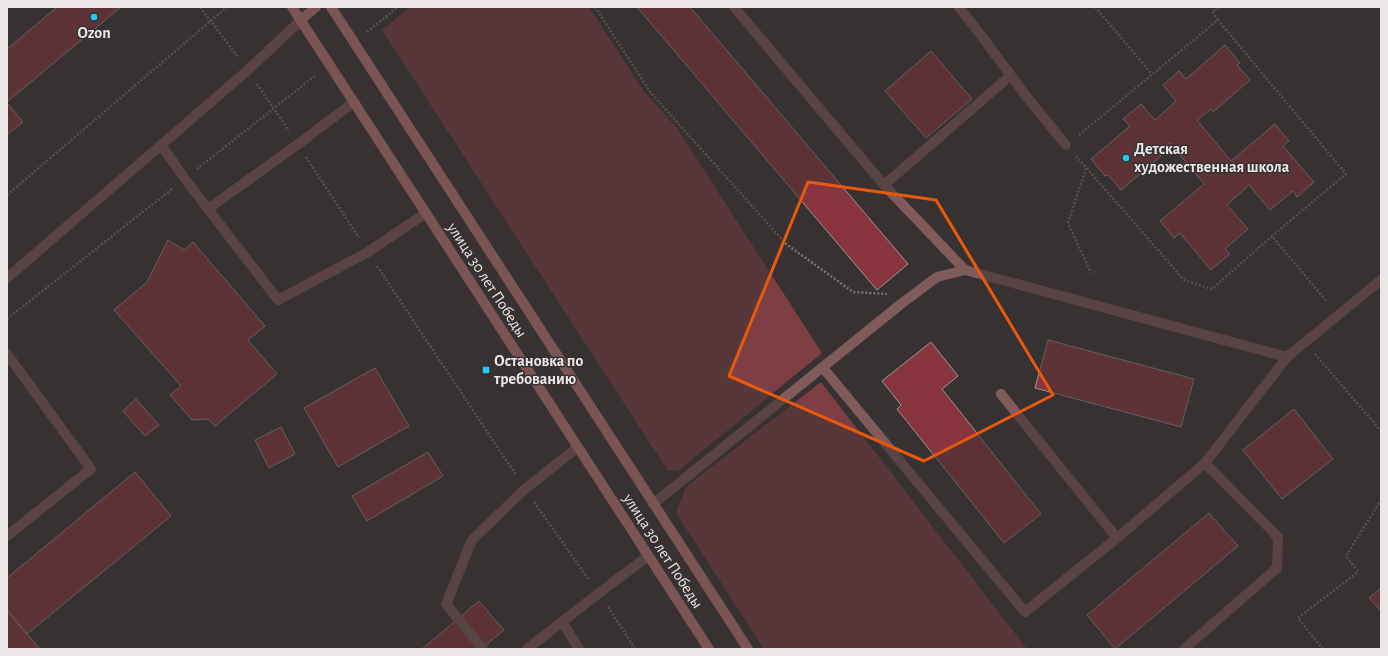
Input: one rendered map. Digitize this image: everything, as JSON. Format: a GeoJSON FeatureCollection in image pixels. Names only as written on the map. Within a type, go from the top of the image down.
{"type":"FeatureCollection","features":[{"type":"Feature","properties":{"kind":"main road","name":"улица 30 лет Победы"},"geometry":{"type":"LineString","coordinates":[[292,7],[709,649]]}},
{"type":"Feature","properties":{"kind":"main road"},"geometry":{"type":"LineString","coordinates":[[301,20],[316,7]]}},
{"type":"Feature","properties":{"kind":"main road"},"geometry":{"type":"LineString","coordinates":[[331,7],[748,649]]}},
{"type":"Feature","properties":{"kind":"street"},"geometry":{"type":"LineString","coordinates":[[734,7],[884,185],[965,270]]}},
{"type":"Feature","properties":{"kind":"street"},"geometry":{"type":"LineString","coordinates":[[959,7],[1010,76],[1066,145]]}},
{"type":"Feature","properties":{"kind":"street"},"geometry":{"type":"LineString","coordinates":[[7,278],[248,70],[301,20]]}},
{"type":"Feature","properties":{"kind":"street"},"geometry":{"type":"LineString","coordinates":[[884,185],[1010,76]]}},
{"type":"Feature","properties":{"kind":"street"},"geometry":{"type":"LineString","coordinates":[[208,209],[354,102]]}},
{"type":"Feature","properties":{"kind":"street"},"geometry":{"type":"LineString","coordinates":[[161,145],[185,179],[278,300],[368,252],[426,213]]}},
{"type":"Feature","properties":{"kind":"street"},"geometry":{"type":"LineString","coordinates":[[653,504],[937,277],[965,270],[1287,357]]}},
{"type":"Feature","properties":{"kind":"street"},"geometry":{"type":"LineString","coordinates":[[823,368],[1025,612],[1117,538],[1205,463],[1287,357],[1381,280]]}},
{"type":"Feature","properties":{"kind":"street"},"geometry":{"type":"LineString","coordinates":[[7,354],[91,469],[7,536]]}},
{"type":"Feature","properties":{"kind":"street"},"geometry":{"type":"LineString","coordinates":[[1001,394],[1117,538]]}},
{"type":"Feature","properties":{"kind":"street"},"geometry":{"type":"LineString","coordinates":[[483,649],[446,604],[472,540],[525,489],[578,447]]}},
{"type":"Feature","properties":{"kind":"street"},"geometry":{"type":"LineString","coordinates":[[1184,649],[1277,568],[1278,537],[1205,463]]}},
{"type":"Feature","properties":{"kind":"street"},"geometry":{"type":"LineString","coordinates":[[527,649],[648,556]]}},
{"type":"Feature","properties":{"kind":"street"},"geometry":{"type":"LineString","coordinates":[[562,622],[578,649]]}},
{"type":"Feature","properties":{"kind":"path"},"geometry":{"type":"LineString","coordinates":[[200,7],[248,70],[525,489],[599,593],[634,649]]}},
{"type":"Feature","properties":{"kind":"path"},"geometry":{"type":"LineString","coordinates":[[7,195],[227,7]]}},
{"type":"Feature","properties":{"kind":"path"},"geometry":{"type":"LineString","coordinates":[[354,43],[398,7]]}},
{"type":"Feature","properties":{"kind":"path"},"geometry":{"type":"LineString","coordinates":[[596,7],[651,93],[786,244],[853,292],[912,296]]}},
{"type":"Feature","properties":{"kind":"path"},"geometry":{"type":"LineString","coordinates":[[1095,7],[1152,74]]}},
{"type":"Feature","properties":{"kind":"path"},"geometry":{"type":"LineString","coordinates":[[1218,20],[1066,145],[1184,280],[1212,289],[1346,174],[1218,20],[1212,12],[1219,7]]}},
{"type":"Feature","properties":{"kind":"path"},"geometry":{"type":"LineString","coordinates":[[7,319],[329,64]]}},
{"type":"Feature","properties":{"kind":"path"},"geometry":{"type":"LineString","coordinates":[[1086,168],[1068,223],[1091,273]]}},
{"type":"Feature","properties":{"kind":"path"},"geometry":{"type":"LineString","coordinates":[[1272,236],[1338,315]]}},
{"type":"Feature","properties":{"kind":"path"},"geometry":{"type":"LineString","coordinates":[[1320,349],[1314,354],[1381,431]]}},
{"type":"Feature","properties":{"kind":"path"},"geometry":{"type":"LineString","coordinates":[[1323,649],[1298,618],[1358,572],[1346,556],[1381,500]]}},
{"type":"Feature","properties":{"kind":"highlighted area"},"geometry":{"type":"Polygon","coordinates":[[[808,182],[936,200],[1053,395],[924,461],[729,376],[808,182]]]}},
{"type":"Feature","properties":{"kind":"shaded area"},"geometry":{"type":"Polygon","coordinates":[[[410,7],[589,7],[643,90],[676,127],[822,353],[679,470],[668,471],[382,30],[410,7]]]}},
{"type":"Feature","properties":{"kind":"shaded area"},"geometry":{"type":"Polygon","coordinates":[[[821,382],[1027,649],[764,649],[676,513],[686,487],[821,382]]]}},
{"type":"Feature","properties":{"kind":"building"},"geometry":{"type":"Polygon","coordinates":[[[57,7],[121,7],[7,102],[7,49],[57,7]]]}},
{"type":"Feature","properties":{"kind":"building"},"geometry":{"type":"Polygon","coordinates":[[[637,7],[690,7],[908,264],[877,290],[637,7]]]}},
{"type":"Feature","properties":{"kind":"building","name":"Детская художественная школа"},"geometry":{"type":"Polygon","coordinates":[[[1225,45],[1240,63],[1237,65],[1250,80],[1213,112],[1211,109],[1197,120],[1231,161],[1275,124],[1289,141],[1283,146],[1314,182],[1297,197],[1293,191],[1270,210],[1249,185],[1227,205],[1248,229],[1225,249],[1230,254],[1211,270],[1180,233],[1174,238],[1160,221],[1204,184],[1170,143],[1158,153],[1161,156],[1121,190],[1108,175],[1105,176],[1091,159],[1130,126],[1123,119],[1141,104],[1155,120],[1176,101],[1163,85],[1179,71],[1186,79],[1225,45]]]}},
{"type":"Feature","properties":{"kind":"building"},"geometry":{"type":"Polygon","coordinates":[[[931,51],[972,99],[926,138],[885,91],[931,51]]]}},
{"type":"Feature","properties":{"kind":"building"},"geometry":{"type":"Polygon","coordinates":[[[7,103],[23,122],[7,135],[7,103]]]}},
{"type":"Feature","properties":{"kind":"building"},"geometry":{"type":"Polygon","coordinates":[[[168,240],[184,250],[193,242],[265,326],[248,340],[277,374],[215,426],[208,419],[192,420],[170,395],[181,386],[114,310],[147,282],[168,240]]]}},
{"type":"Feature","properties":{"kind":"building"},"geometry":{"type":"Polygon","coordinates":[[[1048,340],[1194,379],[1181,427],[1035,388],[1048,340]]]}},
{"type":"Feature","properties":{"kind":"building"},"geometry":{"type":"Polygon","coordinates":[[[931,342],[958,376],[942,389],[1041,514],[1004,543],[897,409],[901,405],[882,381],[931,342]]]}},
{"type":"Feature","properties":{"kind":"building"},"geometry":{"type":"Polygon","coordinates":[[[375,368],[409,426],[338,467],[304,408],[375,368]]]}},
{"type":"Feature","properties":{"kind":"building"},"geometry":{"type":"Polygon","coordinates":[[[136,399],[159,425],[145,436],[123,411],[136,399]]]}},
{"type":"Feature","properties":{"kind":"building"},"geometry":{"type":"Polygon","coordinates":[[[1294,409],[1333,459],[1282,499],[1243,450],[1294,409]]]}},
{"type":"Feature","properties":{"kind":"building"},"geometry":{"type":"Polygon","coordinates":[[[281,427],[295,454],[269,468],[255,440],[281,427]]]}},
{"type":"Feature","properties":{"kind":"building"},"geometry":{"type":"Polygon","coordinates":[[[428,452],[443,476],[367,521],[352,496],[428,452]]]}},
{"type":"Feature","properties":{"kind":"building"},"geometry":{"type":"Polygon","coordinates":[[[135,472],[171,516],[27,634],[7,610],[7,578],[135,472]]]}},
{"type":"Feature","properties":{"kind":"building"},"geometry":{"type":"Polygon","coordinates":[[[1209,513],[1238,546],[1115,649],[1087,615],[1209,513]]]}},
{"type":"Feature","properties":{"kind":"building"},"geometry":{"type":"Polygon","coordinates":[[[1381,588],[1381,611],[1369,598],[1381,588]]]}},
{"type":"Feature","properties":{"kind":"building"},"geometry":{"type":"Polygon","coordinates":[[[479,601],[504,630],[481,649],[422,649],[479,601]]]}},
{"type":"Feature","properties":{"kind":"building"},"geometry":{"type":"Polygon","coordinates":[[[7,610],[27,634],[40,649],[7,649],[7,610]]]}},
{"type":"Feature","properties":{"kind":"place","name":"Ozon"},"geometry":{"type":"Point","coordinates":[94,17]}},
{"type":"Feature","properties":{"kind":"place","name":"Детская художественная школа"},"geometry":{"type":"Point","coordinates":[1126,158]}},
{"type":"Feature","properties":{"kind":"place","name":"Остановка по требованию"},"geometry":{"type":"Point","coordinates":[486,370]}}]}
